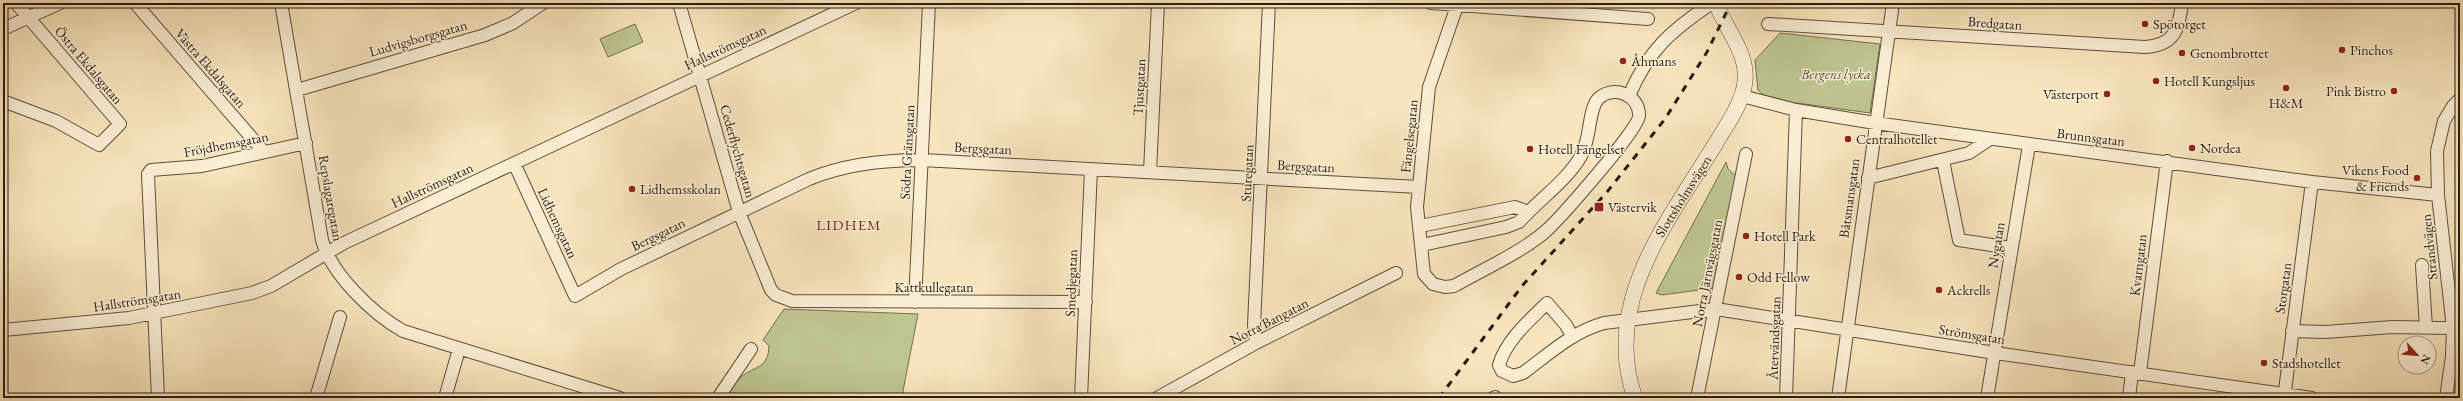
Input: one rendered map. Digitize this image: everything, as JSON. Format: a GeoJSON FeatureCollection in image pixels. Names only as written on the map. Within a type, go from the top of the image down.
{"type":"FeatureCollection","features":[{"type":"Feature","properties":{"kind":"street","name":"Östra Ekdalsgatan"},"geometry":{"type":"LineString","coordinates":[[3,101],[56,121],[99,145],[120,124],[16,3]]}},
{"type":"Feature","properties":{"kind":"street"},"geometry":{"type":"LineString","coordinates":[[3,29],[60,3]]}},
{"type":"Feature","properties":{"kind":"street","name":"Västra Ekdalsgatan"},"geometry":{"type":"LineString","coordinates":[[135,3],[264,152]]}},
{"type":"Feature","properties":{"kind":"street","name":"Repslagaregatan"},"geometry":{"type":"LineString","coordinates":[[281,3],[326,254],[350,286],[392,325],[403,331],[620,398]]}},
{"type":"Feature","properties":{"kind":"street","name":"Ludvigsborgsgatan"},"geometry":{"type":"LineString","coordinates":[[297,90],[485,35],[513,23],[543,3]]}},
{"type":"Feature","properties":{"kind":"street","name":"Cederflychtsgatan"},"geometry":{"type":"LineString","coordinates":[[679,3],[739,212],[771,290],[784,300]]}},
{"type":"Feature","properties":{"kind":"street","name":"Hallströmsgatan"},"geometry":{"type":"LineString","coordinates":[[3,330],[154,314],[252,293],[271,286],[326,254],[514,163],[856,3]]}},
{"type":"Feature","properties":{"kind":"street","name":"Södra Gränsgatan"},"geometry":{"type":"LineString","coordinates":[[915,302],[929,3]]}},
{"type":"Feature","properties":{"kind":"street","name":"Tjustgatan"},"geometry":{"type":"LineString","coordinates":[[1150,172],[1158,3]]}},
{"type":"Feature","properties":{"kind":"street","name":"Sturegatan"},"geometry":{"type":"LineString","coordinates":[[1256,343],[1254,325],[1269,3]]}},
{"type":"Feature","properties":{"kind":"street"},"geometry":{"type":"LineString","coordinates":[[1431,3],[1648,19]]}},
{"type":"Feature","properties":{"kind":"street"},"geometry":{"type":"LineString","coordinates":[[1422,245],[1506,227],[1519,222],[1580,158],[1589,138],[1592,112],[1598,99],[1614,92],[1623,92],[1629,96],[1638,74],[1664,39],[1712,3]]}},
{"type":"Feature","properties":{"kind":"street","name":"Slottsholmsvägen"},"geometry":{"type":"LineString","coordinates":[[1635,398],[1627,360],[1628,319],[1631,297],[1647,256],[1742,96],[1745,81],[1744,60],[1741,51],[1722,20],[1716,3]]}},
{"type":"Feature","properties":{"kind":"street","name":"Båtsmansgatan"},"geometry":{"type":"LineString","coordinates":[[1838,398],[1875,123],[1893,3]]}},
{"type":"Feature","properties":{"kind":"street","name":"Bredgatan"},"geometry":{"type":"LineString","coordinates":[[1768,24],[2145,47],[2160,45],[2170,39],[2178,25],[2182,3]]}},
{"type":"Feature","properties":{"kind":"street","name":"Fängelsegatan"},"geometry":{"type":"LineString","coordinates":[[1458,4],[1429,87],[1417,207],[1424,274],[1434,284],[1445,287],[1454,286],[1547,230],[1634,129],[1639,120],[1640,112],[1636,102],[1629,96]]}},
{"type":"Feature","properties":{"kind":"street","name":"Brunnsgatan"},"geometry":{"type":"LineString","coordinates":[[1742,96],[1796,110],[2029,145],[2167,161],[2312,182],[2438,195]]}},
{"type":"Feature","properties":{"kind":"street","name":"Strandvägen"},"geometry":{"type":"LineString","coordinates":[[2446,398],[2452,356],[2453,328],[2438,195],[2437,150],[2439,133],[2452,106],[2460,98]]}},
{"type":"Feature","properties":{"kind":"street","name":"Återvändsgatan"},"geometry":{"type":"LineString","coordinates":[[1786,398],[1790,321],[1796,110]]}},
{"type":"Feature","properties":{"kind":"street"},"geometry":{"type":"LineString","coordinates":[[1868,178],[1943,161],[1969,153],[1990,139]]}},
{"type":"Feature","properties":{"kind":"street","name":"Fröjdhemsgatan"},"geometry":{"type":"LineString","coordinates":[[154,314],[147,179],[151,170],[202,166],[306,143]]}},
{"type":"Feature","properties":{"kind":"street","name":"Nygatan"},"geometry":{"type":"LineString","coordinates":[[1988,398],[2011,248],[2029,145]]}},
{"type":"Feature","properties":{"kind":"street","name":"Norra Järnvägsgatan"},"geometry":{"type":"LineString","coordinates":[[1697,398],[1746,154]]}},
{"type":"Feature","properties":{"kind":"street","name":"Bergsgatan"},"geometry":{"type":"LineString","coordinates":[[575,296],[621,269],[828,171],[881,161],[922,160],[1419,187]]}},
{"type":"Feature","properties":{"kind":"street"},"geometry":{"type":"LineString","coordinates":[[1943,161],[1959,240],[2011,248]]}},
{"type":"Feature","properties":{"kind":"street","name":"Kvarngatan"},"geometry":{"type":"LineString","coordinates":[[2128,398],[2136,372],[2167,161]]}},
{"type":"Feature","properties":{"kind":"street","name":"Lidhemsgatan"},"geometry":{"type":"LineString","coordinates":[[514,163],[575,296]]}},
{"type":"Feature","properties":{"kind":"street","name":"Smedjegatan"},"geometry":{"type":"LineString","coordinates":[[1081,398],[1091,169]]}},
{"type":"Feature","properties":{"kind":"street","name":"Storgatan"},"geometry":{"type":"LineString","coordinates":[[2284,396],[2312,182]]}},
{"type":"Feature","properties":{"kind":"street"},"geometry":{"type":"LineString","coordinates":[[1420,226],[1515,207],[1528,212]]}},
{"type":"Feature","properties":{"kind":"street"},"geometry":{"type":"LineString","coordinates":[[2422,265],[2426,328]]}},
{"type":"Feature","properties":{"kind":"street","name":"Norra Bangatan"},"geometry":{"type":"LineString","coordinates":[[1157,398],[1256,343],[1396,273]]}},
{"type":"Feature","properties":{"kind":"street","name":"Kattkullegatan"},"geometry":{"type":"LineString","coordinates":[[784,300],[792,302],[1086,302]]}},
{"type":"Feature","properties":{"kind":"street","name":"Strömsgatan"},"geometry":{"type":"LineString","coordinates":[[1572,336],[1566,325],[1547,303],[1523,327],[1505,350],[1499,365],[1502,372],[1513,376],[1522,373],[1572,336],[1587,328],[1628,319],[1716,309],[1847,331],[2136,372],[2284,396],[2312,398]]}},
{"type":"Feature","properties":{"kind":"street"},"geometry":{"type":"LineString","coordinates":[[154,314],[158,398]]}},
{"type":"Feature","properties":{"kind":"street"},"geometry":{"type":"LineString","coordinates":[[316,398],[340,317]]}},
{"type":"Feature","properties":{"kind":"street"},"geometry":{"type":"LineString","coordinates":[[2292,331],[2326,332],[2392,327],[2453,328]]}},
{"type":"Feature","properties":{"kind":"street"},"geometry":{"type":"LineString","coordinates":[[445,398],[459,349]]}},
{"type":"Feature","properties":{"kind":"street"},"geometry":{"type":"LineString","coordinates":[[718,398],[751,349]]}},
{"type":"Feature","properties":{"kind":"green space"},"geometry":{"type":"Polygon","coordinates":[[[635,24],[643,42],[608,57],[600,39],[635,24]]]}},
{"type":"Feature","properties":{"kind":"green space","name":"Bergens lycka"},"geometry":{"type":"Polygon","coordinates":[[[1780,33],[1880,44],[1870,113],[1768,99],[1758,90],[1755,60],[1780,33]]]}},
{"type":"Feature","properties":{"kind":"green space"},"geometry":{"type":"Polygon","coordinates":[[[1726,162],[1728,169],[1736,176],[1714,288],[1662,295],[1656,293],[1726,162]]]}},
{"type":"Feature","properties":{"kind":"green space"},"geometry":{"type":"Polygon","coordinates":[[[784,309],[918,314],[903,391],[905,398],[726,398],[741,377],[764,363],[769,346],[763,340],[784,309]]]}},
{"type":"Feature","properties":{"kind":"railway"},"geometry":{"type":"LineString","coordinates":[[1439,398],[1522,286],[1607,192],[1665,119],[1707,52],[1731,3]]}},
{"type":"Feature","properties":{"kind":"place","name":"Spötorget"},"geometry":{"type":"Point","coordinates":[2145,24]}},
{"type":"Feature","properties":{"kind":"place","name":"Pinchos"},"geometry":{"type":"Point","coordinates":[2342,50]}},
{"type":"Feature","properties":{"kind":"place","name":"Genombrottet"},"geometry":{"type":"Point","coordinates":[2182,53]}},
{"type":"Feature","properties":{"kind":"place","name":"Åhmans"},"geometry":{"type":"Point","coordinates":[1623,61]}},
{"type":"Feature","properties":{"kind":"place","name":"Hotell Kungsljus"},"geometry":{"type":"Point","coordinates":[2156,81]}},
{"type":"Feature","properties":{"kind":"place","name":"H&M"},"geometry":{"type":"Point","coordinates":[2286,88]}},
{"type":"Feature","properties":{"kind":"place","name":"Pink Bistro"},"geometry":{"type":"Point","coordinates":[2394,91]}},
{"type":"Feature","properties":{"kind":"place","name":"Västerport"},"geometry":{"type":"Point","coordinates":[2107,94]}},
{"type":"Feature","properties":{"kind":"place","name":"Centralhotellet"},"geometry":{"type":"Point","coordinates":[1848,139]}},
{"type":"Feature","properties":{"kind":"place","name":"Nordea"},"geometry":{"type":"Point","coordinates":[2192,148]}},
{"type":"Feature","properties":{"kind":"place","name":"Hotell Fängelset"},"geometry":{"type":"Point","coordinates":[1530,149]}},
{"type":"Feature","properties":{"kind":"place","name":"Vikens Food & Friends"},"geometry":{"type":"Point","coordinates":[2417,178]}},
{"type":"Feature","properties":{"kind":"place","name":"Lidhemsskolan"},"geometry":{"type":"Point","coordinates":[632,189]}},
{"type":"Feature","properties":{"kind":"place","name":"Västervik"},"geometry":{"type":"Point","coordinates":[1599,207]}},
{"type":"Feature","properties":{"kind":"place","name":"Hotell Park"},"geometry":{"type":"Point","coordinates":[1746,236]}},
{"type":"Feature","properties":{"kind":"place","name":"Odd Fellow"},"geometry":{"type":"Point","coordinates":[1739,277]}},
{"type":"Feature","properties":{"kind":"place","name":"Ackrells"},"geometry":{"type":"Point","coordinates":[1939,290]}},
{"type":"Feature","properties":{"kind":"place","name":"Stadshotellet"},"geometry":{"type":"Point","coordinates":[2264,363]}},
{"type":"Feature","properties":{"kind":"district","name":"LIDHEM"},"geometry":{"type":"Point","coordinates":[849,225]}}]}
